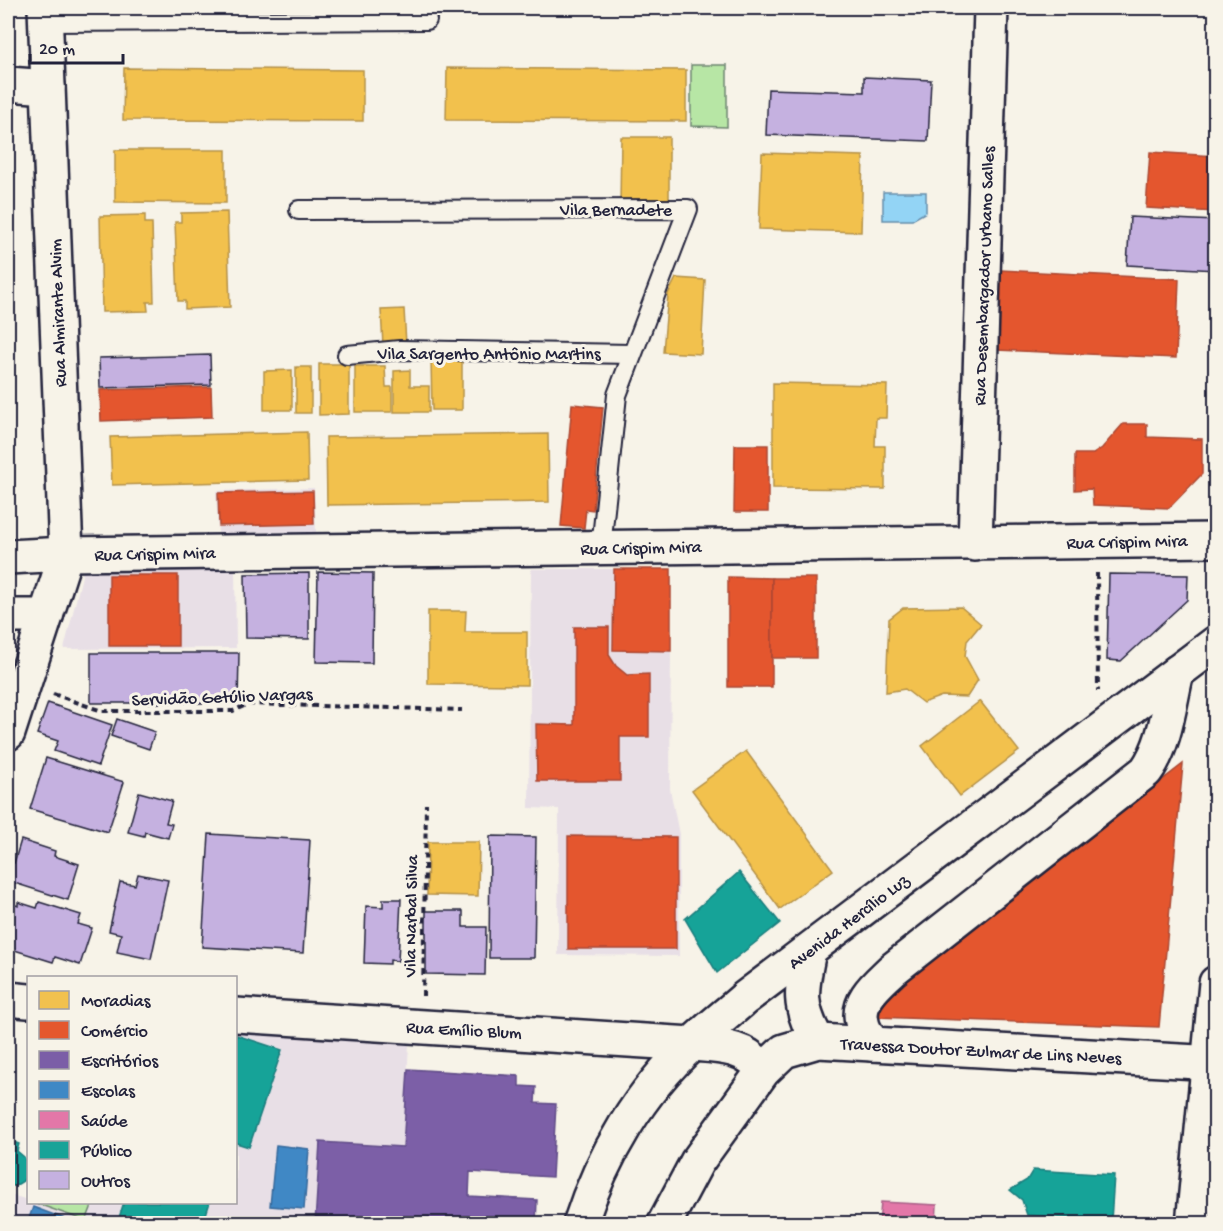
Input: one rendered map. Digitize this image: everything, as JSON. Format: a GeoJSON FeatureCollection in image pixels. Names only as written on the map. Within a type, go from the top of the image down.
{"type":"FeatureCollection","features":[{"type":"Feature","properties":{"kind":"street","name":"Rua Desembargador Urbano Salles"},"geometry":{"type":"LineString","coordinates":[[975,544],[991,8]]}},
{"type":"Feature","properties":{"kind":"street","name":"Rua Almirante Alvim"},"geometry":{"type":"LineString","coordinates":[[8,733],[66,554],[45,15]]}},
{"type":"Feature","properties":{"kind":"street"},"geometry":{"type":"LineString","coordinates":[[8,84],[48,87]]}},
{"type":"Feature","properties":{"kind":"street","name":"Rua Crispim Mira"},"geometry":{"type":"LineString","coordinates":[[8,558],[66,554],[1215,540]]}},
{"type":"Feature","properties":{"kind":"street"},"geometry":{"type":"LineString","coordinates":[[8,616],[46,616]]}},
{"type":"Feature","properties":{"kind":"street","name":"Avenida Hercílio Luz"},"geometry":{"type":"LineString","coordinates":[[580,1224],[588,1199],[622,1131],[644,1098],[692,1044],[745,998],[1215,643]]}},
{"type":"Feature","properties":{"kind":"street"},"geometry":{"type":"LineString","coordinates":[[872,1044],[861,1022],[861,1014],[867,996],[892,970],[1146,771],[1161,743],[1177,672]]}},
{"type":"Feature","properties":{"kind":"street"},"geometry":{"type":"LineString","coordinates":[[808,951],[802,983],[802,999],[808,1024],[818,1041]]}},
{"type":"Feature","properties":{"kind":"street"},"geometry":{"type":"LineString","coordinates":[[1193,1224],[1212,1063],[1215,983]]}},
{"type":"Feature","properties":{"kind":"street"},"geometry":{"type":"LineString","coordinates":[[8,999],[27,1001]]}},
{"type":"Feature","properties":{"kind":"street","name":"Rua Emílio Blum"},"geometry":{"type":"LineString","coordinates":[[237,1015],[730,1047],[758,1062],[763,1071]]}},
{"type":"Feature","properties":{"kind":"street","name":"Travessa Doutor Zulmar de Lins Neves"},"geometry":{"type":"LineString","coordinates":[[763,1071],[784,1051],[818,1041],[1212,1063]]}},
{"type":"Feature","properties":{"kind":"street"},"geometry":{"type":"LineString","coordinates":[[664,1224],[696,1162],[763,1071]]}},
{"type":"Feature","properties":{"kind":"lane"},"geometry":{"type":"LineString","coordinates":[[45,15],[427,20]]}},
{"type":"Feature","properties":{"kind":"lane","name":"Vila Bernadete"},"geometry":{"type":"LineString","coordinates":[[299,210],[688,209],[617,395],[601,548]]}},
{"type":"Feature","properties":{"kind":"lane","name":"Vila Sargento Antônio Martins"},"geometry":{"type":"LineString","coordinates":[[347,355],[400,350],[632,354]]}},
{"type":"Feature","properties":{"kind":"path"},"geometry":{"type":"LineString","coordinates":[[1097,542],[1098,698],[1103,728]]}},
{"type":"Feature","properties":{"kind":"path","name":"Servidão Getúlio Vargas"},"geometry":{"type":"LineString","coordinates":[[24,681],[76,703],[102,711],[233,711],[248,705],[462,710]]}},
{"type":"Feature","properties":{"kind":"path","name":"Vila Narbal Silva"},"geometry":{"type":"LineString","coordinates":[[422,1027],[426,804]]}},
{"type":"Feature","properties":{"kind":"shaded area"},"geometry":{"type":"Polygon","coordinates":[[[314,488],[316,532],[218,533],[216,491],[314,488]]]}},
{"type":"Feature","properties":{"kind":"shaded area"},"geometry":{"type":"Polygon","coordinates":[[[235,567],[236,648],[64,649],[84,568],[235,567]]]}},
{"type":"Feature","properties":{"kind":"shaded area"},"geometry":{"type":"Polygon","coordinates":[[[531,569],[614,569],[613,650],[671,651],[670,789],[679,834],[679,956],[558,955],[559,809],[529,808],[531,569]]]}},
{"type":"Feature","properties":{"kind":"shaded area"},"geometry":{"type":"Polygon","coordinates":[[[237,1033],[409,1045],[403,1147],[320,1142],[315,1223],[8,1223],[8,1194],[27,1200],[27,1204],[237,1204],[237,1033]]]}},
{"type":"Feature","properties":{"kind":"green space"},"geometry":{"type":"Polygon","coordinates":[[[691,65],[727,65],[727,127],[691,126],[691,65]]]}},
{"type":"Feature","properties":{"kind":"green space"},"geometry":{"type":"Polygon","coordinates":[[[38,1204],[93,1204],[86,1221],[38,1204]]]}},
{"type":"Feature","properties":{"kind":"water"},"geometry":{"type":"Polygon","coordinates":[[[883,192],[926,192],[926,212],[912,220],[883,220],[883,192]]]}},
{"type":"Feature","properties":{"kind":"building: Moradias"},"geometry":{"type":"Polygon","coordinates":[[[124,68],[363,70],[363,121],[123,120],[124,68]]]}},
{"type":"Feature","properties":{"kind":"building: Moradias"},"geometry":{"type":"Polygon","coordinates":[[[447,68],[686,70],[686,121],[446,120],[447,68]]]}},
{"type":"Feature","properties":{"kind":"building: Moradias"},"geometry":{"type":"Polygon","coordinates":[[[621,137],[669,137],[669,206],[620,205],[621,137]]]}},
{"type":"Feature","properties":{"kind":"building: Moradias"},"geometry":{"type":"Polygon","coordinates":[[[115,150],[226,150],[226,203],[115,202],[115,150]]]}},
{"type":"Feature","properties":{"kind":"building: Moradias"},"geometry":{"type":"Polygon","coordinates":[[[762,153],[863,156],[861,232],[759,229],[762,153]]]}},
{"type":"Feature","properties":{"kind":"building: Moradias"},"geometry":{"type":"Polygon","coordinates":[[[227,212],[230,307],[185,309],[185,301],[178,301],[175,222],[181,222],[181,213],[227,212]]]}},
{"type":"Feature","properties":{"kind":"building: Moradias"},"geometry":{"type":"Polygon","coordinates":[[[145,215],[145,223],[152,223],[154,302],[147,302],[148,311],[102,312],[100,216],[145,215]]]}},
{"type":"Feature","properties":{"kind":"building: Moradias"},"geometry":{"type":"Polygon","coordinates":[[[676,278],[705,280],[701,354],[663,352],[668,294],[676,278]]]}},
{"type":"Feature","properties":{"kind":"building: Moradias"},"geometry":{"type":"Polygon","coordinates":[[[404,309],[406,344],[383,345],[381,310],[404,309]]]}},
{"type":"Feature","properties":{"kind":"building: Moradias"},"geometry":{"type":"Polygon","coordinates":[[[9,357],[11,505],[8,505],[9,357]]]}},
{"type":"Feature","properties":{"kind":"building: Moradias"},"geometry":{"type":"Polygon","coordinates":[[[462,359],[462,410],[432,410],[431,360],[462,359]]]}},
{"type":"Feature","properties":{"kind":"building: Moradias"},"geometry":{"type":"Polygon","coordinates":[[[319,364],[349,364],[349,414],[319,415],[319,364]]]}},
{"type":"Feature","properties":{"kind":"building: Moradias"},"geometry":{"type":"Polygon","coordinates":[[[355,366],[385,366],[386,387],[392,387],[392,412],[355,412],[355,366]]]}},
{"type":"Feature","properties":{"kind":"building: Moradias"},"geometry":{"type":"Polygon","coordinates":[[[296,367],[311,367],[311,413],[296,413],[296,367]]]}},
{"type":"Feature","properties":{"kind":"building: Moradias"},"geometry":{"type":"Polygon","coordinates":[[[292,370],[292,410],[264,410],[264,371],[292,370]]]}},
{"type":"Feature","properties":{"kind":"building: Moradias"},"geometry":{"type":"Polygon","coordinates":[[[410,370],[410,386],[429,386],[429,412],[394,412],[394,371],[410,370]]]}},
{"type":"Feature","properties":{"kind":"building: Moradias"},"geometry":{"type":"Polygon","coordinates":[[[773,383],[887,385],[886,418],[876,418],[875,446],[885,446],[885,489],[773,488],[773,383]]]}},
{"type":"Feature","properties":{"kind":"building: Moradias"},"geometry":{"type":"Polygon","coordinates":[[[307,432],[308,480],[112,485],[110,437],[307,432]]]}},
{"type":"Feature","properties":{"kind":"building: Moradias"},"geometry":{"type":"Polygon","coordinates":[[[548,434],[549,502],[327,505],[326,437],[548,434]]]}},
{"type":"Feature","properties":{"kind":"building: Moradias"},"geometry":{"type":"Polygon","coordinates":[[[961,607],[981,624],[967,641],[965,656],[978,680],[967,697],[942,696],[923,703],[905,689],[886,692],[889,619],[903,608],[961,607]]]}},
{"type":"Feature","properties":{"kind":"building: Moradias"},"geometry":{"type":"Polygon","coordinates":[[[428,611],[466,611],[465,632],[527,632],[527,685],[428,684],[428,611]]]}},
{"type":"Feature","properties":{"kind":"building: Moradias"},"geometry":{"type":"Polygon","coordinates":[[[980,701],[1019,751],[960,796],[922,746],[980,701]]]}},
{"type":"Feature","properties":{"kind":"building: Moradias"},"geometry":{"type":"Polygon","coordinates":[[[746,751],[833,870],[780,909],[692,790],[746,751]]]}},
{"type":"Feature","properties":{"kind":"building: Moradias"},"geometry":{"type":"Polygon","coordinates":[[[428,842],[479,842],[478,896],[427,895],[428,842]]]}},
{"type":"Feature","properties":{"kind":"building: Comércio"},"geometry":{"type":"Polygon","coordinates":[[[102,8],[194,8],[194,11],[102,11],[102,8]]]}},
{"type":"Feature","properties":{"kind":"building: Comércio"},"geometry":{"type":"Polygon","coordinates":[[[1150,152],[1216,156],[1216,212],[1146,208],[1150,152]]]}},
{"type":"Feature","properties":{"kind":"building: Comércio"},"geometry":{"type":"Polygon","coordinates":[[[1000,270],[1179,279],[1176,358],[996,350],[1000,270]]]}},
{"type":"Feature","properties":{"kind":"building: Comércio"},"geometry":{"type":"Polygon","coordinates":[[[211,387],[212,417],[101,421],[100,390],[211,387]]]}},
{"type":"Feature","properties":{"kind":"building: Comércio"},"geometry":{"type":"Polygon","coordinates":[[[572,404],[603,407],[593,510],[586,509],[584,528],[561,526],[572,404]]]}},
{"type":"Feature","properties":{"kind":"building: Comércio"},"geometry":{"type":"Polygon","coordinates":[[[1123,424],[1147,424],[1147,437],[1202,439],[1202,474],[1169,508],[1093,505],[1092,489],[1075,490],[1075,454],[1093,454],[1102,448],[1123,424]]]}},
{"type":"Feature","properties":{"kind":"building: Comércio"},"geometry":{"type":"Polygon","coordinates":[[[735,445],[768,445],[768,512],[734,512],[735,445]]]}},
{"type":"Feature","properties":{"kind":"building: Comércio"},"geometry":{"type":"Polygon","coordinates":[[[313,491],[314,524],[219,526],[218,493],[313,491]]]}},
{"type":"Feature","properties":{"kind":"building: Comércio"},"geometry":{"type":"Polygon","coordinates":[[[614,569],[671,569],[671,651],[613,650],[614,569]]]}},
{"type":"Feature","properties":{"kind":"building: Comércio"},"geometry":{"type":"Polygon","coordinates":[[[109,575],[178,575],[178,646],[109,646],[109,575]]]}},
{"type":"Feature","properties":{"kind":"building: Comércio"},"geometry":{"type":"Polygon","coordinates":[[[728,577],[772,578],[772,687],[728,687],[728,577]]]}},
{"type":"Feature","properties":{"kind":"building: Comércio"},"geometry":{"type":"Polygon","coordinates":[[[772,578],[816,578],[816,658],[772,658],[772,578]]]}},
{"type":"Feature","properties":{"kind":"building: Comércio"},"geometry":{"type":"Polygon","coordinates":[[[574,627],[609,627],[609,655],[616,666],[627,675],[649,674],[649,737],[620,737],[620,781],[537,781],[536,724],[574,725],[574,627]]]}},
{"type":"Feature","properties":{"kind":"building: Comércio"},"geometry":{"type":"Polygon","coordinates":[[[1183,764],[1159,1027],[876,1017],[895,987],[1183,764]]]}},
{"type":"Feature","properties":{"kind":"building: Comércio"},"geometry":{"type":"Polygon","coordinates":[[[568,836],[676,837],[676,949],[568,949],[568,836]]]}},
{"type":"Feature","properties":{"kind":"building: Escritórios"},"geometry":{"type":"Polygon","coordinates":[[[408,1069],[519,1076],[519,1086],[536,1087],[535,1103],[556,1104],[552,1177],[470,1172],[469,1196],[537,1200],[536,1224],[315,1224],[320,1142],[403,1147],[408,1069]]]}},
{"type":"Feature","properties":{"kind":"building: Escolas"},"geometry":{"type":"Polygon","coordinates":[[[276,1145],[309,1149],[304,1209],[270,1206],[276,1145]]]}},
{"type":"Feature","properties":{"kind":"building: Escolas"},"geometry":{"type":"Polygon","coordinates":[[[33,1207],[73,1222],[72,1224],[27,1224],[33,1207]]]}},
{"type":"Feature","properties":{"kind":"building: Saúde"},"geometry":{"type":"Polygon","coordinates":[[[881,1202],[937,1205],[936,1224],[879,1224],[881,1202]]]}},
{"type":"Feature","properties":{"kind":"building: Público"},"geometry":{"type":"Polygon","coordinates":[[[739,872],[780,923],[717,973],[685,919],[739,872]]]}},
{"type":"Feature","properties":{"kind":"building: Público"},"geometry":{"type":"Polygon","coordinates":[[[237,1035],[282,1050],[249,1147],[237,1143],[237,1035]]]}},
{"type":"Feature","properties":{"kind":"building: Público"},"geometry":{"type":"Polygon","coordinates":[[[8,1140],[19,1144],[17,1151],[27,1162],[27,1175],[15,1186],[8,1186],[8,1140]]]}},
{"type":"Feature","properties":{"kind":"building: Público"},"geometry":{"type":"Polygon","coordinates":[[[1033,1170],[1114,1175],[1111,1221],[1027,1215],[1022,1200],[1010,1190],[1027,1180],[1033,1170]]]}},
{"type":"Feature","properties":{"kind":"building: Público"},"geometry":{"type":"Polygon","coordinates":[[[123,1204],[209,1204],[203,1224],[117,1224],[123,1204]]]}},
{"type":"Feature","properties":{"kind":"building: Outros"},"geometry":{"type":"Polygon","coordinates":[[[864,77],[931,80],[928,141],[766,135],[768,89],[864,92],[864,77]]]}},
{"type":"Feature","properties":{"kind":"building: Outros"},"geometry":{"type":"Polygon","coordinates":[[[1130,217],[1216,221],[1216,270],[1127,265],[1130,217]]]}},
{"type":"Feature","properties":{"kind":"building: Outros"},"geometry":{"type":"Polygon","coordinates":[[[210,355],[211,385],[100,388],[99,358],[210,355]]]}},
{"type":"Feature","properties":{"kind":"building: Outros"},"geometry":{"type":"Polygon","coordinates":[[[318,572],[373,573],[372,663],[316,662],[318,572]]]}},
{"type":"Feature","properties":{"kind":"building: Outros"},"geometry":{"type":"Polygon","coordinates":[[[309,573],[309,639],[246,638],[245,574],[309,573]]]}},
{"type":"Feature","properties":{"kind":"building: Outros"},"geometry":{"type":"Polygon","coordinates":[[[1109,574],[1188,575],[1187,600],[1121,661],[1107,660],[1109,574]]]}},
{"type":"Feature","properties":{"kind":"building: Outros"},"geometry":{"type":"Polygon","coordinates":[[[91,653],[239,653],[238,703],[91,703],[91,653]]]}},
{"type":"Feature","properties":{"kind":"building: Outros"},"geometry":{"type":"Polygon","coordinates":[[[48,703],[112,725],[98,766],[54,751],[58,741],[37,734],[48,703]]]}},
{"type":"Feature","properties":{"kind":"building: Outros"},"geometry":{"type":"Polygon","coordinates":[[[117,719],[155,732],[149,749],[111,736],[117,719]]]}},
{"type":"Feature","properties":{"kind":"building: Outros"},"geometry":{"type":"Polygon","coordinates":[[[46,758],[124,782],[108,832],[30,809],[46,758]]]}},
{"type":"Feature","properties":{"kind":"building: Outros"},"geometry":{"type":"Polygon","coordinates":[[[139,792],[172,801],[166,823],[172,824],[168,838],[145,832],[144,836],[128,832],[139,792]]]}},
{"type":"Feature","properties":{"kind":"building: Outros"},"geometry":{"type":"Polygon","coordinates":[[[209,834],[310,840],[303,953],[202,947],[209,834]]]}},
{"type":"Feature","properties":{"kind":"building: Outros"},"geometry":{"type":"Polygon","coordinates":[[[490,836],[536,837],[534,958],[489,958],[490,836]]]}},
{"type":"Feature","properties":{"kind":"building: Outros"},"geometry":{"type":"Polygon","coordinates":[[[21,840],[55,851],[54,856],[79,864],[68,900],[8,881],[10,862],[14,863],[21,840]]]}},
{"type":"Feature","properties":{"kind":"building: Outros"},"geometry":{"type":"Polygon","coordinates":[[[138,874],[168,880],[151,959],[117,952],[121,934],[109,931],[120,882],[135,885],[138,874]]]}},
{"type":"Feature","properties":{"kind":"building: Outros"},"geometry":{"type":"Polygon","coordinates":[[[383,899],[401,899],[398,961],[390,960],[390,964],[364,963],[366,906],[383,907],[383,899]]]}},
{"type":"Feature","properties":{"kind":"building: Outros"},"geometry":{"type":"Polygon","coordinates":[[[8,902],[18,906],[18,902],[37,908],[39,902],[81,915],[78,924],[92,928],[80,965],[55,957],[53,962],[8,948],[11,929],[8,928],[8,902]]]}},
{"type":"Feature","properties":{"kind":"building: Outros"},"geometry":{"type":"Polygon","coordinates":[[[426,911],[463,911],[463,927],[486,927],[485,975],[426,974],[426,911]]]}}]}
